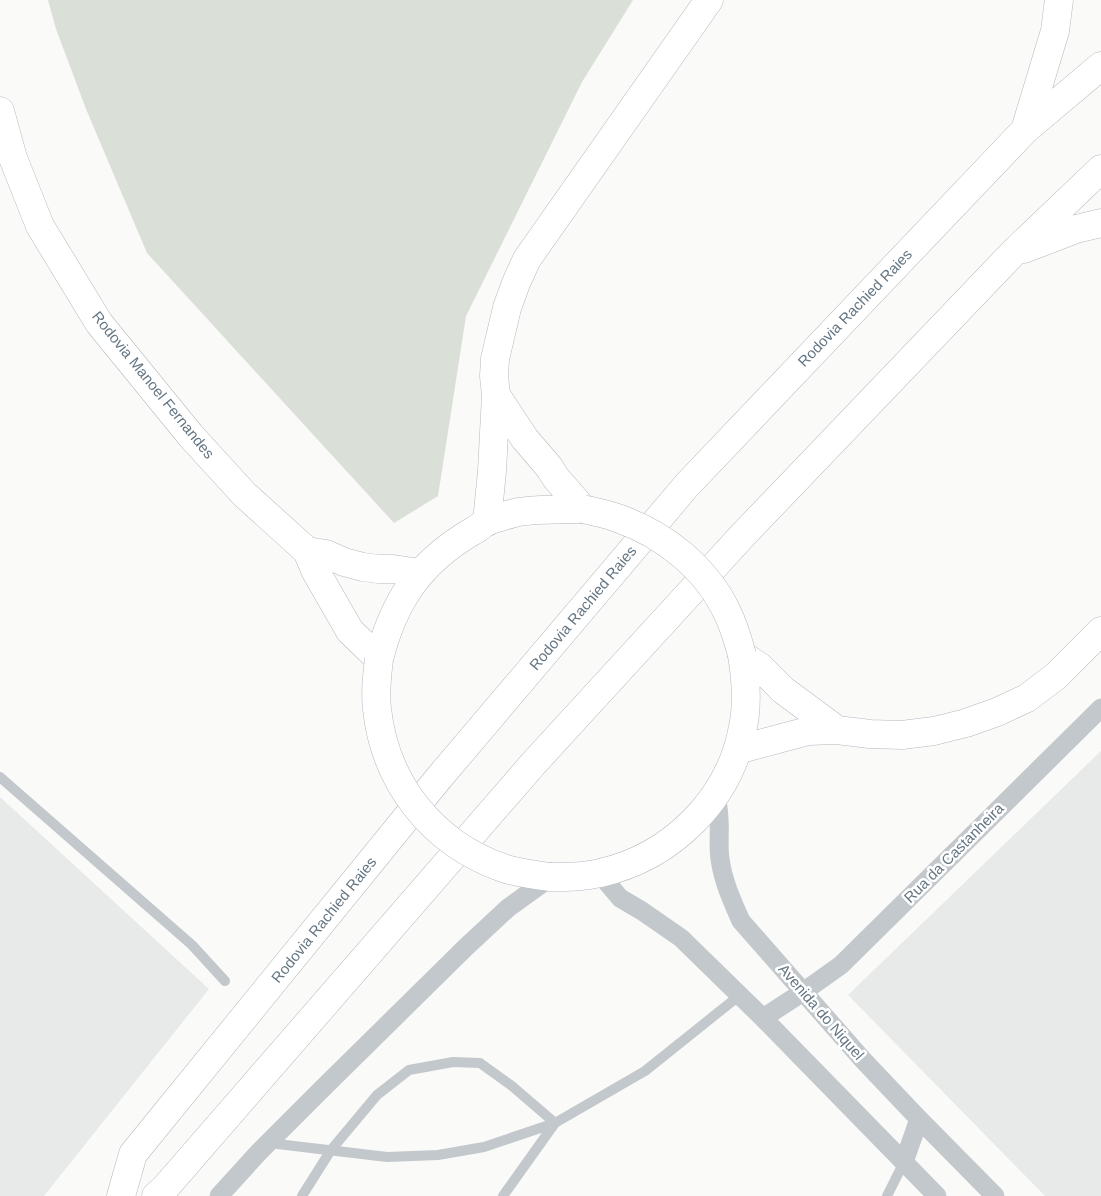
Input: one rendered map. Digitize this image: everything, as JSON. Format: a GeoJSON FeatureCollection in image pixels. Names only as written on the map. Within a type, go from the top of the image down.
{"type":"FeatureCollection","features":[{"type":"Feature","properties":{"kind":"main road"},"geometry":{"type":"LineString","coordinates":[[487,522],[496,395],[495,358],[500,334],[516,283],[528,259],[709,0]]}},
{"type":"Feature","properties":{"kind":"main road"},"geometry":{"type":"LineString","coordinates":[[1025,130],[1055,31],[1059,0]]}},
{"type":"Feature","properties":{"kind":"main road","name":"Rodovia Rachied Raies"},"geometry":{"type":"LineString","coordinates":[[120,1196],[133,1154],[438,779],[687,484],[1025,130],[1101,66]]}},
{"type":"Feature","properties":{"kind":"main road","name":"Rodovia Manoel Fernandes"},"geometry":{"type":"LineString","coordinates":[[0,111],[12,158],[40,226],[100,323],[191,436],[224,473],[244,494],[307,551],[316,572],[350,632],[380,659]]}},
{"type":"Feature","properties":{"kind":"main road"},"geometry":{"type":"LineString","coordinates":[[156,1196],[178,1174],[533,764],[742,536],[1014,254],[1101,169]]}},
{"type":"Feature","properties":{"kind":"main road"},"geometry":{"type":"LineString","coordinates":[[1014,254],[1076,229],[1101,223]]}},
{"type":"Feature","properties":{"kind":"main road"},"geometry":{"type":"LineString","coordinates":[[496,395],[530,444],[583,509]]}},
{"type":"Feature","properties":{"kind":"main road"},"geometry":{"type":"LineString","coordinates":[[583,509],[619,518],[641,527],[682,553],[699,570],[714,589],[736,632],[746,679],[746,703],[743,727],[728,773],[716,794],[685,830],[666,845],[623,867],[600,873],[551,877],[527,874],[504,868],[482,859],[441,833],[424,816],[408,797],[396,776],[387,754],[380,731],[376,683],[385,636],[394,614],[406,592],[438,556],[456,541],[487,522],[518,512],[583,509]]}},
{"type":"Feature","properties":{"kind":"main road","name":"Rodovia Manoel Fernandes"},"geometry":{"type":"LineString","coordinates":[[307,551],[326,554],[344,562],[363,567],[421,573]]}},
{"type":"Feature","properties":{"kind":"main road"},"geometry":{"type":"LineString","coordinates":[[737,750],[808,731],[837,730],[902,736],[966,723],[998,712],[1027,698],[1056,676],[1101,631]]}},
{"type":"Feature","properties":{"kind":"main road"},"geometry":{"type":"LineString","coordinates":[[742,655],[760,667],[783,690],[837,730]]}},
{"type":"Feature","properties":{"kind":"street","name":"Rua da Castanheira"},"geometry":{"type":"LineString","coordinates":[[764,1018],[841,965],[1101,708]]}},
{"type":"Feature","properties":{"kind":"street","name":"Avenida do Niquel"},"geometry":{"type":"LineString","coordinates":[[716,794],[720,861],[731,901],[741,921],[863,1060],[995,1196]]}},
{"type":"Feature","properties":{"kind":"street"},"geometry":{"type":"LineString","coordinates":[[600,873],[620,898],[681,938],[764,1018],[937,1196]]}},
{"type":"Feature","properties":{"kind":"street"},"geometry":{"type":"LineString","coordinates":[[219,1196],[269,1143],[465,948],[508,908],[551,877]]}},
{"type":"Feature","properties":{"kind":"street"},"geometry":{"type":"LineString","coordinates":[[904,1162],[919,1119]]}},
{"type":"Feature","properties":{"kind":"lane"},"geometry":{"type":"LineString","coordinates":[[0,778],[192,945],[225,981]]}},
{"type":"Feature","properties":{"kind":"lane"},"geometry":{"type":"LineString","coordinates":[[269,1143],[387,1157],[438,1155],[484,1147],[555,1123],[646,1071],[740,995]]}},
{"type":"Feature","properties":{"kind":"lane"},"geometry":{"type":"LineString","coordinates":[[302,1196],[331,1150],[377,1095],[410,1070],[453,1062],[480,1063],[512,1086],[555,1123]]}},
{"type":"Feature","properties":{"kind":"lane"},"geometry":{"type":"LineString","coordinates":[[503,1196],[555,1123]]}},
{"type":"Feature","properties":{"kind":"lane"},"geometry":{"type":"LineString","coordinates":[[887,1196],[904,1162]]}},
{"type":"Feature","properties":{"kind":"shaded area"},"geometry":{"type":"Polygon","coordinates":[[[48,0],[633,0],[582,82],[466,316],[438,496],[394,523],[147,253],[86,109],[56,29],[48,0]]]}},
{"type":"Feature","properties":{"kind":"shaded area"},"geometry":{"type":"Polygon","coordinates":[[[1101,751],[1101,1196],[1045,1196],[848,995],[1101,751]]]}},
{"type":"Feature","properties":{"kind":"shaded area"},"geometry":{"type":"Polygon","coordinates":[[[0,797],[209,989],[44,1196],[0,1196],[0,797]]]}}]}
